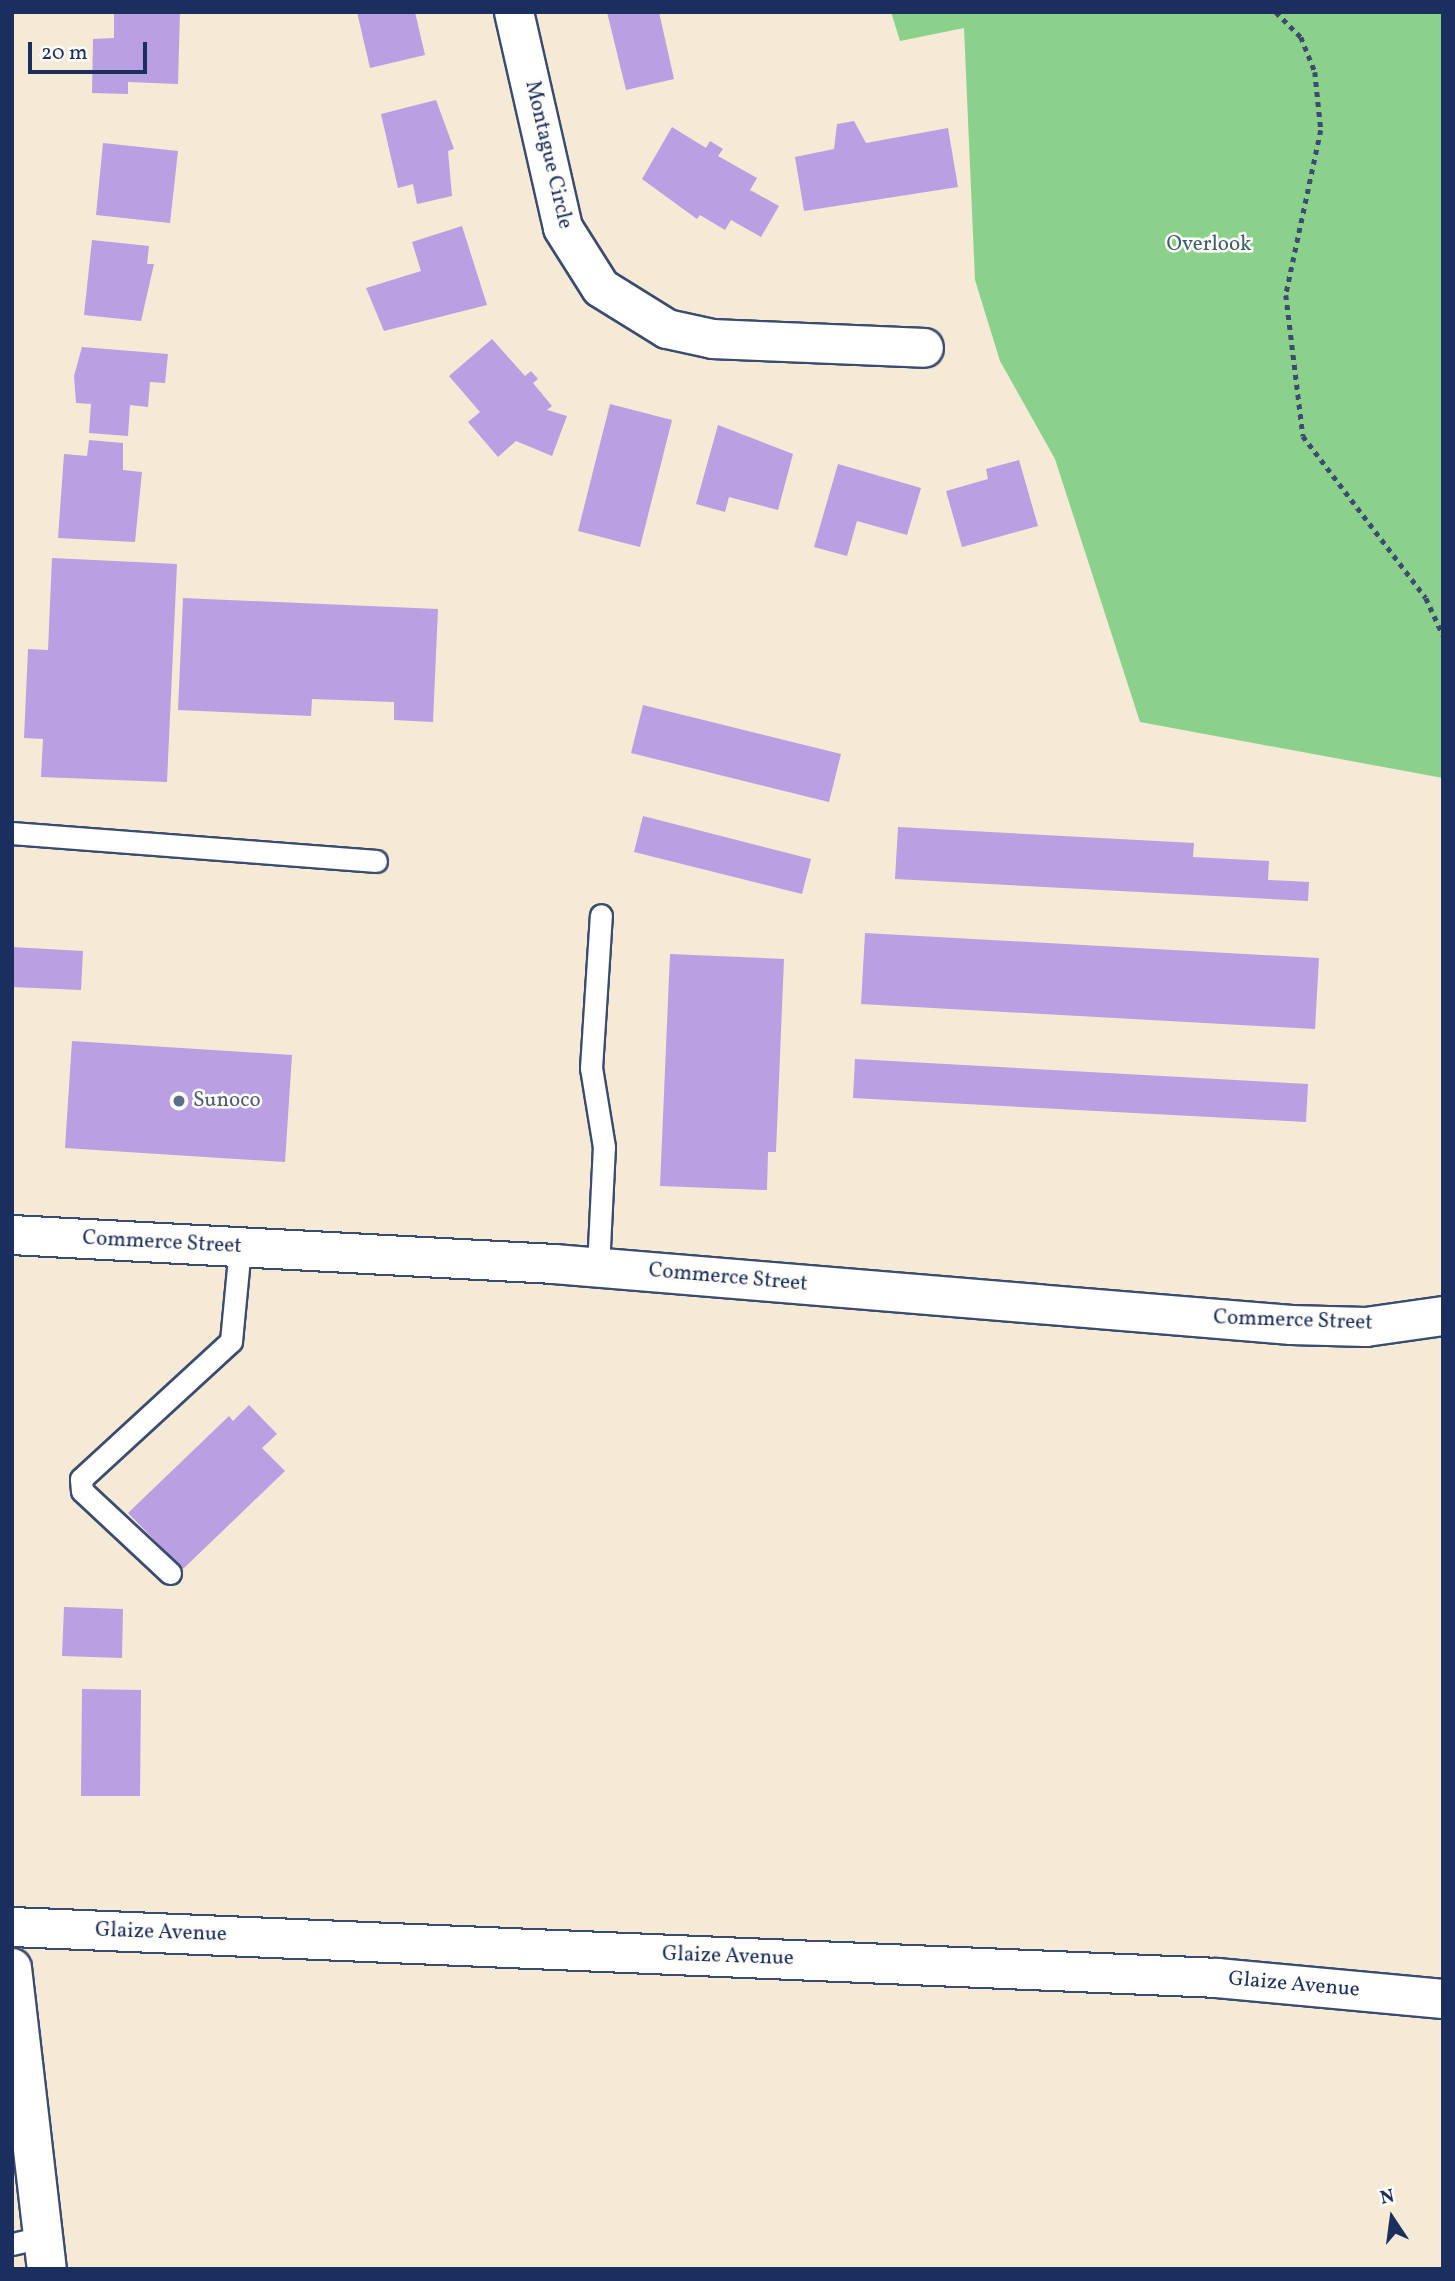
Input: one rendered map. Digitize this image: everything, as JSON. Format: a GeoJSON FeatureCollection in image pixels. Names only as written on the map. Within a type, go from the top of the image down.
{"type":"FeatureCollection","features":[{"type":"Feature","properties":{"kind":"street","name":"Montague Circle"},"geometry":{"type":"LineString","coordinates":[[514,12],[563,228],[601,288],[667,329],[713,339],[924,348]]}},
{"type":"Feature","properties":{"kind":"street","name":"Commerce Street"},"geometry":{"type":"LineString","coordinates":[[12,1235],[598,1268],[1291,1325],[1366,1327],[1443,1316]]}},
{"type":"Feature","properties":{"kind":"street","name":"Glaize Avenue"},"geometry":{"type":"LineString","coordinates":[[12,1927],[1203,1977],[1443,1999]]}},
{"type":"Feature","properties":{"kind":"street"},"geometry":{"type":"LineString","coordinates":[[12,1969],[34,2250]]}},
{"type":"Feature","properties":{"kind":"lane"},"geometry":{"type":"LineString","coordinates":[[12,833],[376,861]]}},
{"type":"Feature","properties":{"kind":"lane"},"geometry":{"type":"LineString","coordinates":[[598,1268],[604,1147],[591,1068],[601,915]]}},
{"type":"Feature","properties":{"kind":"lane"},"geometry":{"type":"LineString","coordinates":[[170,1573],[82,1491],[80,1479],[231,1341],[240,1247]]}},
{"type":"Feature","properties":{"kind":"path"},"geometry":{"type":"LineString","coordinates":[[1276,12],[1301,37],[1315,72],[1321,130],[1286,295],[1303,436],[1426,598],[1443,635]]}},
{"type":"Feature","properties":{"kind":"green space","name":"Overlook"},"geometry":{"type":"Polygon","coordinates":[[[891,12],[1443,12],[1443,778],[1140,722],[1055,459],[1000,361],[975,280],[964,28],[900,41],[891,12]]]}},
{"type":"Feature","properties":{"kind":"building"},"geometry":{"type":"Polygon","coordinates":[[[114,12],[180,12],[178,84],[128,82],[128,94],[92,93],[93,39],[114,38],[114,12]]]}},
{"type":"Feature","properties":{"kind":"building"},"geometry":{"type":"Polygon","coordinates":[[[357,12],[415,12],[425,55],[370,68],[357,12]]]}},
{"type":"Feature","properties":{"kind":"building"},"geometry":{"type":"Polygon","coordinates":[[[607,12],[659,12],[674,79],[626,90],[607,12]]]}},
{"type":"Feature","properties":{"kind":"building"},"geometry":{"type":"Polygon","coordinates":[[[436,100],[454,149],[448,151],[452,196],[417,204],[413,184],[398,188],[381,114],[436,100]]]}},
{"type":"Feature","properties":{"kind":"building"},"geometry":{"type":"Polygon","coordinates":[[[854,121],[866,143],[948,128],[958,187],[804,211],[795,157],[834,149],[837,124],[854,121]]]}},
{"type":"Feature","properties":{"kind":"building"},"geometry":{"type":"Polygon","coordinates":[[[672,127],[706,148],[710,141],[723,149],[718,156],[757,178],[750,190],[779,206],[761,237],[731,220],[725,230],[700,215],[697,219],[642,179],[672,127]]]}},
{"type":"Feature","properties":{"kind":"building"},"geometry":{"type":"Polygon","coordinates":[[[103,143],[178,151],[170,223],[96,215],[103,143]]]}},
{"type":"Feature","properties":{"kind":"building"},"geometry":{"type":"Polygon","coordinates":[[[462,226],[487,305],[384,331],[366,288],[421,271],[412,242],[462,226]]]}},
{"type":"Feature","properties":{"kind":"building"},"geometry":{"type":"Polygon","coordinates":[[[92,240],[149,246],[147,264],[154,264],[141,321],[84,315],[92,240]]]}},
{"type":"Feature","properties":{"kind":"building"},"geometry":{"type":"Polygon","coordinates":[[[492,339],[525,376],[531,371],[538,379],[533,383],[552,406],[547,410],[567,416],[552,456],[516,441],[498,457],[468,422],[480,412],[449,376],[492,339]]]}},
{"type":"Feature","properties":{"kind":"building"},"geometry":{"type":"Polygon","coordinates":[[[82,347],[168,354],[165,383],[150,382],[148,407],[130,405],[128,436],[89,433],[91,404],[76,403],[74,376],[82,347]]]}},
{"type":"Feature","properties":{"kind":"building"},"geometry":{"type":"Polygon","coordinates":[[[610,404],[672,420],[640,547],[578,531],[610,404]]]}},
{"type":"Feature","properties":{"kind":"building"},"geometry":{"type":"Polygon","coordinates":[[[718,425],[793,454],[778,510],[729,497],[725,512],[696,504],[718,425]]]}},
{"type":"Feature","properties":{"kind":"building"},"geometry":{"type":"Polygon","coordinates":[[[89,440],[123,443],[123,470],[142,472],[135,542],[58,538],[64,454],[87,456],[89,440]]]}},
{"type":"Feature","properties":{"kind":"building"},"geometry":{"type":"Polygon","coordinates":[[[1019,460],[1038,526],[962,547],[946,491],[988,479],[986,469],[1019,460]]]}},
{"type":"Feature","properties":{"kind":"building"},"geometry":{"type":"Polygon","coordinates":[[[838,464],[921,488],[907,535],[857,521],[847,556],[814,547],[838,464]]]}},
{"type":"Feature","properties":{"kind":"building"},"geometry":{"type":"Polygon","coordinates":[[[52,558],[177,564],[167,782],[41,777],[43,739],[24,738],[28,649],[48,650],[52,558]]]}},
{"type":"Feature","properties":{"kind":"building"},"geometry":{"type":"Polygon","coordinates":[[[183,598],[438,609],[433,722],[394,720],[394,702],[312,699],[311,716],[178,710],[183,598]]]}},
{"type":"Feature","properties":{"kind":"building"},"geometry":{"type":"Polygon","coordinates":[[[643,705],[841,754],[829,802],[631,753],[643,705]]]}},
{"type":"Feature","properties":{"kind":"building"},"geometry":{"type":"Polygon","coordinates":[[[643,816],[811,859],[802,894],[634,852],[643,816]]]}},
{"type":"Feature","properties":{"kind":"building"},"geometry":{"type":"Polygon","coordinates":[[[898,827],[1194,843],[1193,857],[1269,861],[1268,880],[1309,882],[1308,901],[895,879],[898,827]]]}},
{"type":"Feature","properties":{"kind":"building"},"geometry":{"type":"Polygon","coordinates":[[[865,933],[1319,958],[1315,1029],[861,1004],[865,933]]]}},
{"type":"Feature","properties":{"kind":"building"},"geometry":{"type":"Polygon","coordinates":[[[12,947],[83,951],[81,990],[12,987],[12,947]]]}},
{"type":"Feature","properties":{"kind":"building"},"geometry":{"type":"Polygon","coordinates":[[[670,954],[784,959],[776,1152],[768,1152],[767,1190],[660,1186],[670,954]]]}},
{"type":"Feature","properties":{"kind":"building","name":"Sunoco"},"geometry":{"type":"Polygon","coordinates":[[[72,1041],[292,1055],[285,1162],[65,1148],[72,1041]]]}},
{"type":"Feature","properties":{"kind":"building"},"geometry":{"type":"Polygon","coordinates":[[[855,1059],[1308,1084],[1306,1122],[853,1098],[855,1059]]]}},
{"type":"Feature","properties":{"kind":"building"},"geometry":{"type":"Polygon","coordinates":[[[249,1405],[277,1434],[262,1448],[285,1471],[183,1569],[128,1513],[229,1416],[233,1421],[249,1405]]]}},
{"type":"Feature","properties":{"kind":"building"},"geometry":{"type":"Polygon","coordinates":[[[64,1607],[123,1609],[122,1658],[62,1656],[64,1607]]]}},
{"type":"Feature","properties":{"kind":"building"},"geometry":{"type":"Polygon","coordinates":[[[82,1689],[141,1690],[140,1796],[81,1796],[82,1689]]]}},
{"type":"Feature","properties":{"kind":"place","name":"Sunoco"},"geometry":{"type":"Point","coordinates":[179,1101]}}]}
